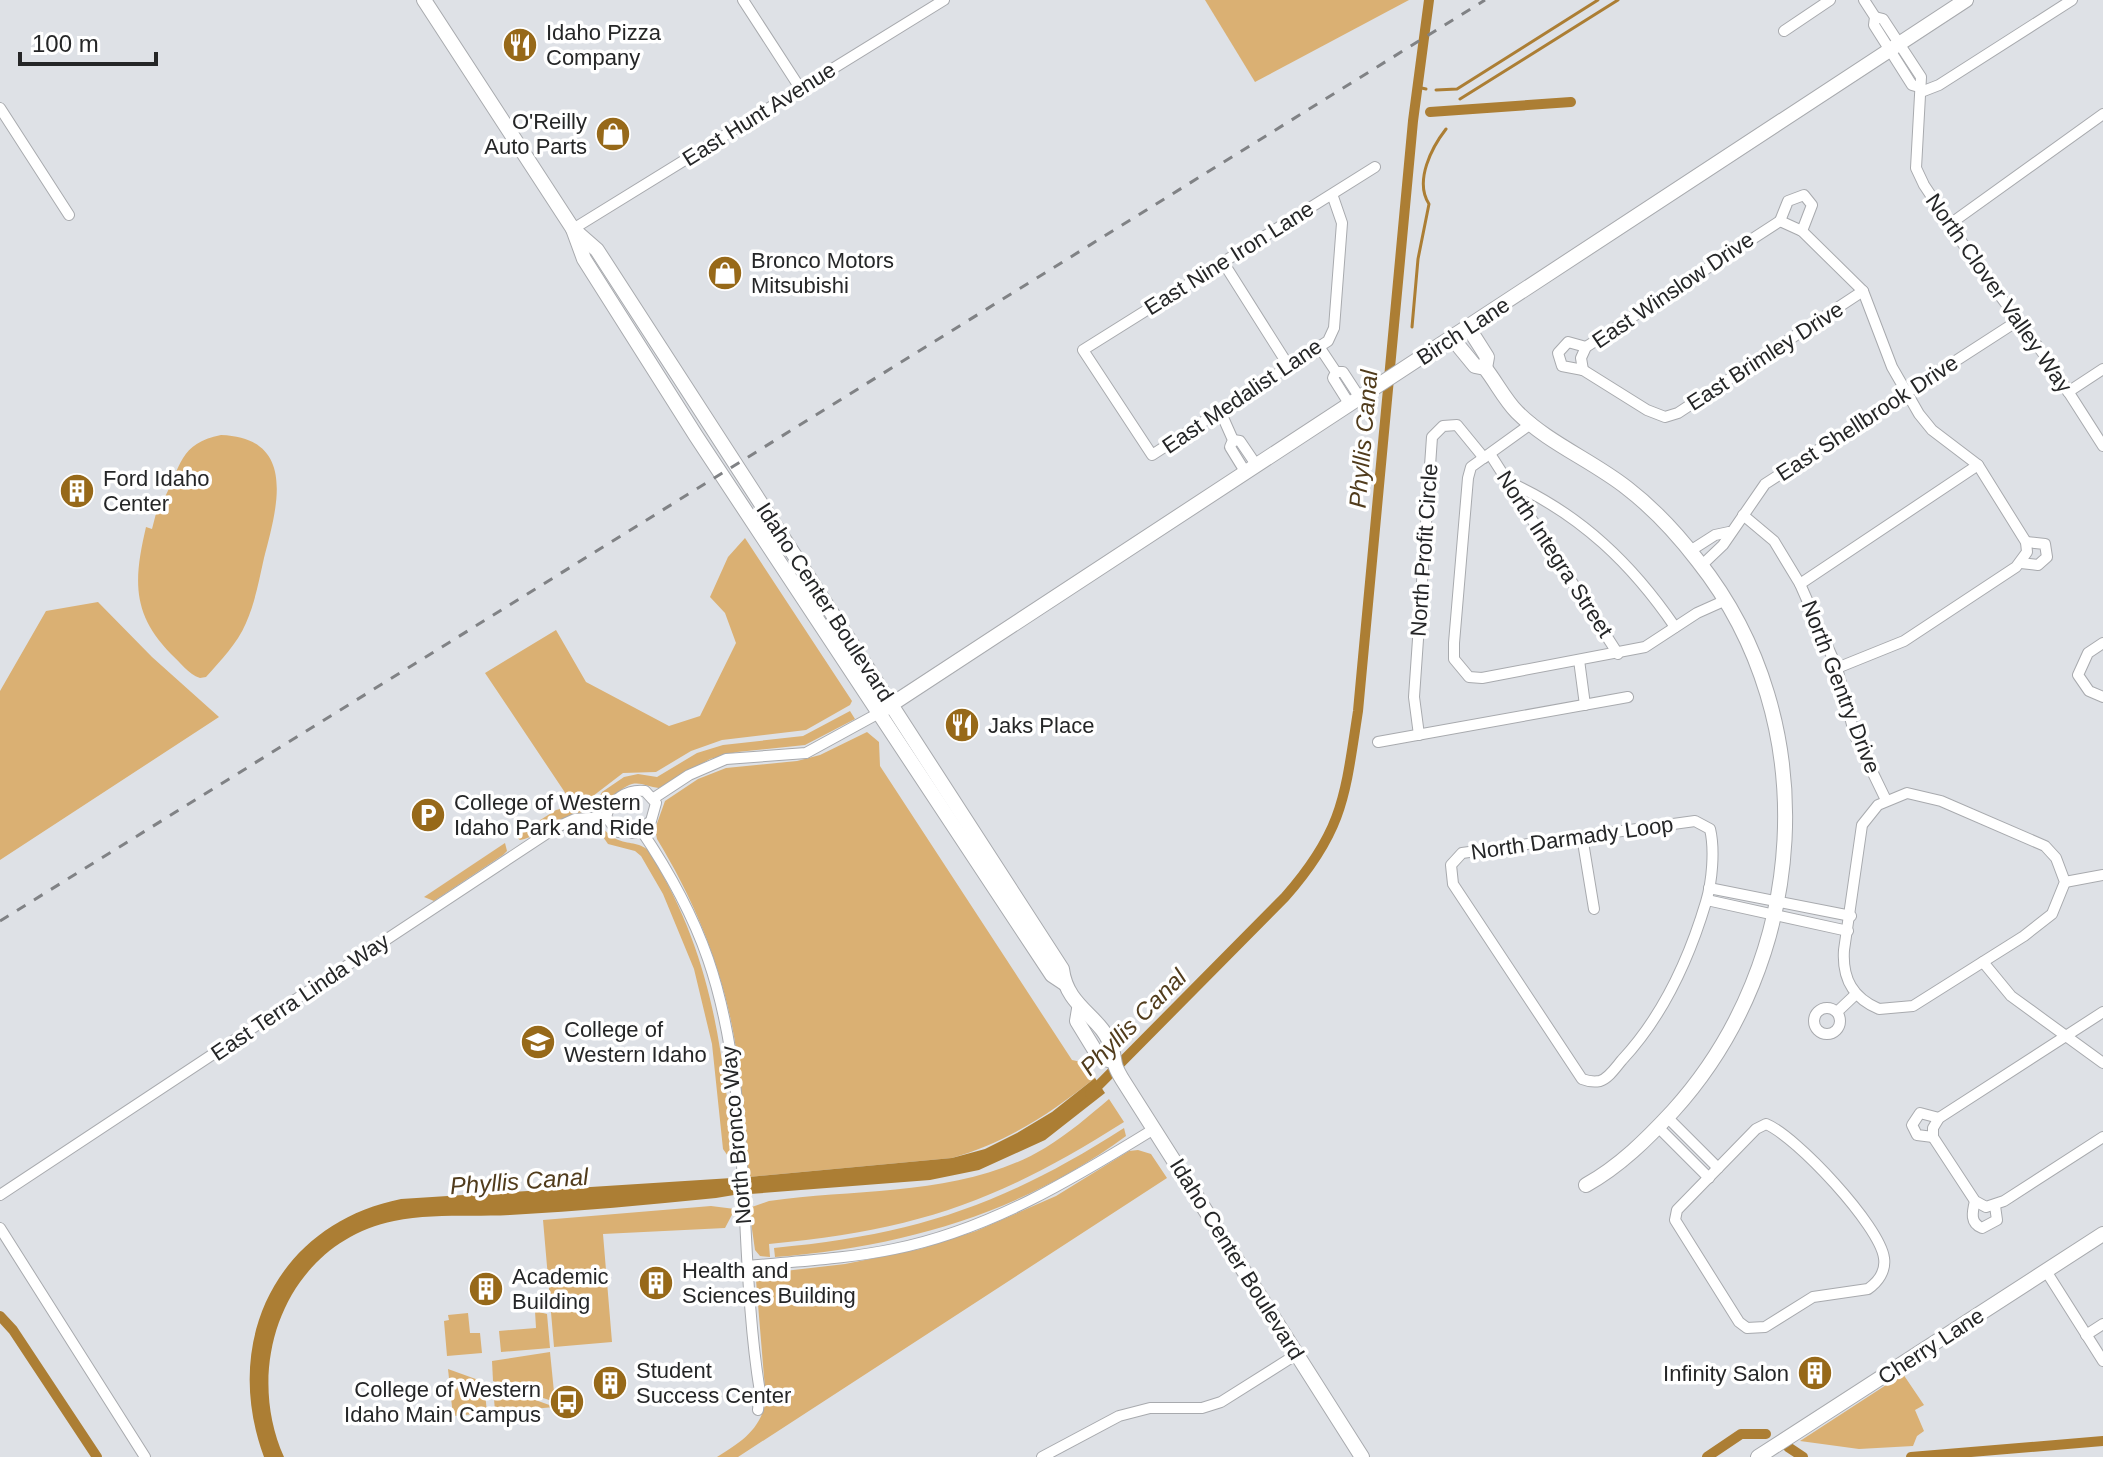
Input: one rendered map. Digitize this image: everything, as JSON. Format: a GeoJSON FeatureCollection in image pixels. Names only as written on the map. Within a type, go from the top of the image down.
{"type":"FeatureCollection","features":[{"type":"Feature","properties":{"kind":"main road","name":"Idaho Center Boulevard"},"geometry":{"type":"LineString","coordinates":[[424,0],[573,229],[584,259],[696,436],[1052,975],[1064,983]]}},
{"type":"Feature","properties":{"kind":"main road","name":"Birch Lane"},"geometry":{"type":"LineString","coordinates":[[879,713],[1966,0]]}},
{"type":"Feature","properties":{"kind":"main road","name":"Idaho Center Boulevard"},"geometry":{"type":"LineString","coordinates":[[573,229],[597,250],[892,704],[1062,969],[1064,983],[1079,1009],[1089,1013],[1112,1049],[1112,1061],[1121,1076],[1362,1457]]}},
{"type":"Feature","properties":{"kind":"main road"},"geometry":{"type":"LineString","coordinates":[[1468,327],[1487,357],[1485,368]]}},
{"type":"Feature","properties":{"kind":"main road"},"geometry":{"type":"LineString","coordinates":[[1452,338],[1475,366],[1485,368],[1517,412],[1627,488],[1702,565],[1726,600],[1761,674],[1779,741],[1786,839],[1778,909],[1750,995],[1726,1041],[1695,1086],[1606,1174],[1586,1185]]}},
{"type":"Feature","properties":{"kind":"main road","name":"Cherry Lane"},"geometry":{"type":"LineString","coordinates":[[1758,1457],[2103,1234]]}},
{"type":"Feature","properties":{"kind":"street"},"geometry":{"type":"LineString","coordinates":[[743,0],[800,88]]}},
{"type":"Feature","properties":{"kind":"street","name":"East Hunt Avenue"},"geometry":{"type":"LineString","coordinates":[[573,229],[944,0]]}},
{"type":"Feature","properties":{"kind":"street"},"geometry":{"type":"LineString","coordinates":[[1784,31],[1830,0]]}},
{"type":"Feature","properties":{"kind":"street"},"geometry":{"type":"LineString","coordinates":[[1864,0],[1875,17],[1874,25],[1895,47],[1912,85],[1920,89],[1939,85],[2072,0]]}},
{"type":"Feature","properties":{"kind":"street","name":"North Clover Valley Way"},"geometry":{"type":"LineString","coordinates":[[1920,89],[1916,168],[1950,224],[2103,446]]}},
{"type":"Feature","properties":{"kind":"street"},"geometry":{"type":"LineString","coordinates":[[0,108],[69,215]]}},
{"type":"Feature","properties":{"kind":"street"},"geometry":{"type":"LineString","coordinates":[[1950,224],[2103,114]]}},
{"type":"Feature","properties":{"kind":"street","name":"East Nine Iron Lane"},"geometry":{"type":"LineString","coordinates":[[1152,455],[1083,350],[1375,167]]}},
{"type":"Feature","properties":{"kind":"street","name":"East Medalist Lane"},"geometry":{"type":"LineString","coordinates":[[1152,455],[1320,348],[1334,328],[1342,223],[1332,194]]}},
{"type":"Feature","properties":{"kind":"street","name":"East Winslow Drive"},"geometry":{"type":"LineString","coordinates":[[1583,370],[1581,358],[1586,347],[1780,221],[1788,201],[1804,195],[1812,205],[1802,231]]}},
{"type":"Feature","properties":{"kind":"street"},"geometry":{"type":"LineString","coordinates":[[1780,221],[1802,231],[1863,291],[1892,367],[1906,391],[1932,430],[1978,465],[2026,542],[2027,552],[2021,563],[1904,641],[1837,668]]}},
{"type":"Feature","properties":{"kind":"street"},"geometry":{"type":"LineString","coordinates":[[1223,262],[1290,368]]}},
{"type":"Feature","properties":{"kind":"street","name":"East Brimley Drive"},"geometry":{"type":"LineString","coordinates":[[1583,370],[1636,404],[1665,417],[1678,413],[1863,291]]}},
{"type":"Feature","properties":{"kind":"street","name":"East Shellbrook Drive"},"geometry":{"type":"LineString","coordinates":[[1702,565],[1723,545],[1729,532],[1765,484],[2019,320]]}},
{"type":"Feature","properties":{"kind":"street"},"geometry":{"type":"LineString","coordinates":[[1583,370],[1562,366],[1558,353],[1568,342],[1586,347]]}},
{"type":"Feature","properties":{"kind":"street"},"geometry":{"type":"LineString","coordinates":[[1320,348],[1336,372],[1333,378],[1361,398]]}},
{"type":"Feature","properties":{"kind":"street"},"geometry":{"type":"LineString","coordinates":[[2068,392],[2103,369]]}},
{"type":"Feature","properties":{"kind":"street"},"geometry":{"type":"LineString","coordinates":[[1221,413],[1233,440],[1230,447],[1252,470]]}},
{"type":"Feature","properties":{"kind":"street"},"geometry":{"type":"LineString","coordinates":[[1532,423],[1471,467],[1468,478],[1454,659],[1469,677],[1482,678],[1645,647],[1726,600]]}},
{"type":"Feature","properties":{"kind":"street","name":"North Profit Circle"},"geometry":{"type":"LineString","coordinates":[[1419,735],[1414,691],[1432,437],[1443,426],[1457,425],[1487,456]]}},
{"type":"Feature","properties":{"kind":"street","name":"North Integra Street"},"geometry":{"type":"LineString","coordinates":[[1487,456],[1510,482],[1618,654]]}},
{"type":"Feature","properties":{"kind":"street"},"geometry":{"type":"LineString","coordinates":[[1800,584],[1978,465]]}},
{"type":"Feature","properties":{"kind":"street"},"geometry":{"type":"LineString","coordinates":[[1510,482],[1575,517],[1618,555],[1675,627]]}},
{"type":"Feature","properties":{"kind":"street","name":"North Gentry Drive"},"geometry":{"type":"LineString","coordinates":[[1743,515],[1774,541],[1800,584],[1837,668],[1855,736],[1886,800],[1862,825],[1843,967],[1856,994]]}},
{"type":"Feature","properties":{"kind":"street","name":"East Shellbrook Drive"},"geometry":{"type":"LineString","coordinates":[[1690,551],[1715,535],[1729,532]]}},
{"type":"Feature","properties":{"kind":"street"},"geometry":{"type":"LineString","coordinates":[[2021,563],[2038,565],[2047,557],[2045,544],[2026,542]]}},
{"type":"Feature","properties":{"kind":"street"},"geometry":{"type":"LineString","coordinates":[[2103,643],[2088,653],[2078,675],[2089,691],[2103,697]]}},
{"type":"Feature","properties":{"kind":"street"},"geometry":{"type":"LineString","coordinates":[[1579,660],[1585,705]]}},
{"type":"Feature","properties":{"kind":"street"},"geometry":{"type":"LineString","coordinates":[[1378,742],[1628,697]]}},
{"type":"Feature","properties":{"kind":"street"},"geometry":{"type":"LineString","coordinates":[[654,798],[698,770],[726,759],[806,753],[879,713]]}},
{"type":"Feature","properties":{"kind":"street"},"geometry":{"type":"LineString","coordinates":[[645,791],[654,798],[654,818],[641,830],[618,832],[606,817],[614,801],[631,792],[645,791]]}},
{"type":"Feature","properties":{"kind":"street"},"geometry":{"type":"LineString","coordinates":[[1837,1012],[1856,994],[1879,1009],[1899,1010],[1913,1006],[2052,914],[2065,882],[2056,858],[2045,846],[1925,796],[1907,793],[1886,800]]}},
{"type":"Feature","properties":{"kind":"street","name":"East Terra Linda Way"},"geometry":{"type":"LineString","coordinates":[[0,1195],[555,828],[575,819],[606,817]]}},
{"type":"Feature","properties":{"kind":"street","name":"North Darmady Loop"},"geometry":{"type":"LineString","coordinates":[[1700,821],[1710,829],[1713,840],[1709,888],[1673,986],[1637,1044],[1599,1081],[1582,1079],[1450,875],[1451,865],[1462,853],[1700,821]]}},
{"type":"Feature","properties":{"kind":"street","name":"North Bronco Way"},"geometry":{"type":"LineString","coordinates":[[641,830],[672,879],[708,960],[728,1042],[760,1392],[758,1410]]}},
{"type":"Feature","properties":{"kind":"street"},"geometry":{"type":"LineString","coordinates":[[1582,836],[1594,909]]}},
{"type":"Feature","properties":{"kind":"street"},"geometry":{"type":"LineString","coordinates":[[2065,882],[2103,875]]}},
{"type":"Feature","properties":{"kind":"street"},"geometry":{"type":"LineString","coordinates":[[1709,888],[1848,931]]}},
{"type":"Feature","properties":{"kind":"street"},"geometry":{"type":"LineString","coordinates":[[1707,900],[1851,916]]}},
{"type":"Feature","properties":{"kind":"street"},"geometry":{"type":"LineString","coordinates":[[1983,962],[2011,996],[2103,1063]]}},
{"type":"Feature","properties":{"kind":"street"},"geometry":{"type":"LineString","coordinates":[[2103,1012],[1939,1118],[1933,1128],[1933,1137],[1975,1201],[1995,1206],[2103,1137]]}},
{"type":"Feature","properties":{"kind":"street"},"geometry":{"type":"LineString","coordinates":[[1933,1137],[1917,1135],[1912,1125],[1920,1113],[1939,1118]]}},
{"type":"Feature","properties":{"kind":"street"},"geometry":{"type":"LineString","coordinates":[[1662,1122],[1718,1168]]}},
{"type":"Feature","properties":{"kind":"street"},"geometry":{"type":"LineString","coordinates":[[1662,1122],[1709,1178]]}},
{"type":"Feature","properties":{"kind":"street"},"geometry":{"type":"LineString","coordinates":[[1766,1124],[1779,1129],[1826,1174],[1872,1234],[1884,1257],[1881,1275],[1859,1293],[1813,1297],[1765,1327],[1747,1328],[1739,1322],[1675,1220],[1677,1210],[1718,1168],[1756,1129],[1766,1124]]}},
{"type":"Feature","properties":{"kind":"street"},"geometry":{"type":"LineString","coordinates":[[748,1266],[847,1257],[945,1236],[1054,1190],[1154,1129]]}},
{"type":"Feature","properties":{"kind":"street"},"geometry":{"type":"LineString","coordinates":[[1975,1201],[1972,1215],[1975,1224],[1982,1228],[1997,1220],[1995,1206]]}},
{"type":"Feature","properties":{"kind":"street"},"geometry":{"type":"LineString","coordinates":[[0,1228],[145,1457]]}},
{"type":"Feature","properties":{"kind":"street"},"geometry":{"type":"LineString","coordinates":[[2046,1271],[2103,1361]]}},
{"type":"Feature","properties":{"kind":"street"},"geometry":{"type":"LineString","coordinates":[[2086,1335],[2103,1324]]}},
{"type":"Feature","properties":{"kind":"street"},"geometry":{"type":"LineString","coordinates":[[1042,1457],[1119,1416],[1150,1408],[1202,1408],[1221,1402],[1297,1354]]}},
{"type":"Feature","properties":{"kind":"shaded area"},"geometry":{"type":"Polygon","coordinates":[[[1205,0],[1409,0],[1255,82],[1205,0]]]}},
{"type":"Feature","properties":{"kind":"shaded area"},"geometry":{"type":"Polygon","coordinates":[[[221,435],[245,439],[262,448],[272,462],[276,498],[274,518],[246,623],[223,658],[206,677],[200,678],[171,654],[149,624],[139,595],[139,563],[146,527],[152,529],[160,498],[164,499],[183,458],[197,444],[221,435]]]}},
{"type":"Feature","properties":{"kind":"shaded area"},"geometry":{"type":"Polygon","coordinates":[[[745,538],[852,701],[850,705],[806,730],[722,740],[691,751],[656,772],[623,773],[593,796],[570,800],[485,673],[556,630],[586,682],[669,726],[700,716],[736,643],[725,613],[710,597],[728,557],[745,538]]]}},
{"type":"Feature","properties":{"kind":"shaded area"},"geometry":{"type":"Polygon","coordinates":[[[98,602],[152,657],[219,717],[0,860],[0,691],[46,611],[98,602]]]}},
{"type":"Feature","properties":{"kind":"shaded area"},"geometry":{"type":"Polygon","coordinates":[[[850,711],[855,719],[805,745],[737,752],[710,759],[659,788],[639,784],[626,786],[593,810],[602,792],[624,777],[638,774],[657,777],[697,753],[723,745],[803,736],[850,711]]]}},
{"type":"Feature","properties":{"kind":"shaded area"},"geometry":{"type":"Polygon","coordinates":[[[867,732],[879,742],[880,766],[1072,1060],[1086,1063],[1095,1078],[1028,1125],[992,1144],[952,1158],[749,1177],[742,1136],[738,1063],[727,1004],[710,946],[686,892],[657,839],[655,829],[665,801],[698,779],[726,768],[797,761],[820,755],[867,732]]]}},
{"type":"Feature","properties":{"kind":"shaded area"},"geometry":{"type":"Polygon","coordinates":[[[590,802],[588,811],[529,837],[520,840],[515,836],[556,810],[590,802]]]}},
{"type":"Feature","properties":{"kind":"shaded area"},"geometry":{"type":"Polygon","coordinates":[[[594,824],[616,839],[649,851],[688,928],[701,966],[719,1041],[735,1166],[723,1149],[712,1044],[694,969],[663,894],[641,856],[635,851],[608,844],[594,824]]]}},
{"type":"Feature","properties":{"kind":"shaded area"},"geometry":{"type":"Polygon","coordinates":[[[505,843],[507,851],[503,855],[434,901],[424,897],[505,843]]]}},
{"type":"Feature","properties":{"kind":"shaded area"},"geometry":{"type":"Polygon","coordinates":[[[1095,1078],[1105,1093],[1045,1140],[979,1170],[930,1180],[750,1194],[749,1177],[952,1158],[985,1149],[1052,1112],[1095,1078]]]}},
{"type":"Feature","properties":{"kind":"shaded area"},"geometry":{"type":"Polygon","coordinates":[[[1109,1099],[1124,1122],[1079,1150],[995,1192],[913,1220],[822,1238],[769,1244],[770,1257],[760,1256],[755,1250],[749,1208],[769,1201],[911,1188],[980,1175],[1013,1164],[1045,1148],[1109,1099]]]}},
{"type":"Feature","properties":{"kind":"shaded area"},"geometry":{"type":"Polygon","coordinates":[[[1124,1128],[1126,1136],[1086,1163],[1045,1186],[959,1222],[869,1245],[775,1257],[774,1248],[871,1235],[957,1212],[1039,1177],[1124,1128]]]}},
{"type":"Feature","properties":{"kind":"shaded area"},"geometry":{"type":"Polygon","coordinates":[[[1129,1151],[1151,1154],[1167,1178],[738,1457],[717,1457],[754,1428],[766,1401],[756,1280],[759,1274],[845,1264],[920,1249],[976,1231],[1056,1196],[1129,1151]]]}},
{"type":"Feature","properties":{"kind":"shaded area"},"geometry":{"type":"Polygon","coordinates":[[[732,1178],[734,1195],[716,1198],[496,1216],[422,1217],[394,1221],[357,1234],[326,1254],[301,1281],[283,1312],[272,1347],[268,1384],[272,1421],[284,1457],[264,1457],[252,1414],[250,1371],[256,1331],[270,1294],[292,1261],[321,1234],[358,1213],[401,1199],[732,1178]]]}},
{"type":"Feature","properties":{"kind":"shaded area"},"geometry":{"type":"Polygon","coordinates":[[[711,1206],[735,1209],[725,1228],[603,1234],[612,1342],[554,1347],[543,1220],[711,1206]]]}},
{"type":"Feature","properties":{"kind":"shaded area"},"geometry":{"type":"Polygon","coordinates":[[[535,1311],[547,1314],[550,1348],[501,1352],[499,1331],[536,1328],[535,1311]]]}},
{"type":"Feature","properties":{"kind":"shaded area"},"geometry":{"type":"Polygon","coordinates":[[[468,1313],[470,1333],[480,1333],[482,1353],[447,1356],[444,1321],[449,1320],[448,1315],[468,1313]]]}},
{"type":"Feature","properties":{"kind":"shaded area"},"geometry":{"type":"Polygon","coordinates":[[[550,1352],[555,1402],[493,1381],[492,1361],[550,1352]]]}},
{"type":"Feature","properties":{"kind":"shaded area"},"geometry":{"type":"Polygon","coordinates":[[[448,1369],[484,1382],[487,1413],[453,1416],[448,1369]]]}},
{"type":"Feature","properties":{"kind":"shaded area"},"geometry":{"type":"Polygon","coordinates":[[[1903,1374],[1924,1405],[1915,1410],[1924,1431],[1917,1436],[1913,1446],[1859,1449],[1800,1441],[1903,1374]]]}},
{"type":"Feature","properties":{"kind":"shaded area"},"geometry":{"type":"Polygon","coordinates":[[[493,1385],[555,1407],[495,1412],[493,1385]]]}},
{"type":"Feature","properties":{"kind":"waterway","name":"Phyllis Canal"},"geometry":{"type":"LineString","coordinates":[[1090,1094],[1285,897],[1319,851],[1339,810],[1358,711],[1413,121],[1429,0]]}},
{"type":"Feature","properties":{"kind":"waterway"},"geometry":{"type":"LineString","coordinates":[[1436,90],[1457,89],[1598,0]]}},
{"type":"Feature","properties":{"kind":"waterway"},"geometry":{"type":"LineString","coordinates":[[1460,99],[1618,0]]}},
{"type":"Feature","properties":{"kind":"waterway"},"geometry":{"type":"LineString","coordinates":[[1417,87],[1426,89]]}},
{"type":"Feature","properties":{"kind":"waterway"},"geometry":{"type":"LineString","coordinates":[[1430,112],[1571,102]]}},
{"type":"Feature","properties":{"kind":"waterway"},"geometry":{"type":"LineString","coordinates":[[1412,327],[1418,259],[1429,204],[1423,185],[1424,175],[1435,145],[1446,129]]}},
{"type":"Feature","properties":{"kind":"waterway"},"geometry":{"type":"LineString","coordinates":[[0,1316],[13,1330],[97,1457]]}},
{"type":"Feature","properties":{"kind":"waterway"},"geometry":{"type":"LineString","coordinates":[[1707,1457],[1741,1434],[1766,1434]]}},
{"type":"Feature","properties":{"kind":"waterway"},"geometry":{"type":"LineString","coordinates":[[1911,1457],[2103,1441]]}},
{"type":"Feature","properties":{"kind":"waterway"},"geometry":{"type":"LineString","coordinates":[[1788,1447],[1803,1457]]}},
{"type":"Feature","properties":{"kind":"railway"},"geometry":{"type":"LineString","coordinates":[[0,921],[1485,0]]}},
{"type":"Feature","properties":{"kind":"place","name":"Idaho Pizza Company"},"geometry":{"type":"Point","coordinates":[520,45]}},
{"type":"Feature","properties":{"kind":"place","name":"O'Reilly Auto Parts"},"geometry":{"type":"Point","coordinates":[613,134]}},
{"type":"Feature","properties":{"kind":"place","name":"Bronco Motors Mitsubishi"},"geometry":{"type":"Point","coordinates":[725,273]}},
{"type":"Feature","properties":{"kind":"place","name":"Ford Idaho Center"},"geometry":{"type":"Point","coordinates":[77,491]}},
{"type":"Feature","properties":{"kind":"place","name":"Jaks Place"},"geometry":{"type":"Point","coordinates":[962,725]}},
{"type":"Feature","properties":{"kind":"place","name":"College of Western Idaho Park and Ride"},"geometry":{"type":"Point","coordinates":[428,815]}},
{"type":"Feature","properties":{"kind":"place","name":"College of Western Idaho"},"geometry":{"type":"Point","coordinates":[538,1042]}},
{"type":"Feature","properties":{"kind":"place","name":"Health and Sciences Building"},"geometry":{"type":"Point","coordinates":[656,1283]}},
{"type":"Feature","properties":{"kind":"place","name":"Academic Building"},"geometry":{"type":"Point","coordinates":[486,1289]}},
{"type":"Feature","properties":{"kind":"place","name":"Infinity Salon"},"geometry":{"type":"Point","coordinates":[1815,1373]}},
{"type":"Feature","properties":{"kind":"place","name":"Student Success Center"},"geometry":{"type":"Point","coordinates":[610,1383]}},
{"type":"Feature","properties":{"kind":"place","name":"College of Western Idaho Main Campus"},"geometry":{"type":"Point","coordinates":[567,1402]}}]}
